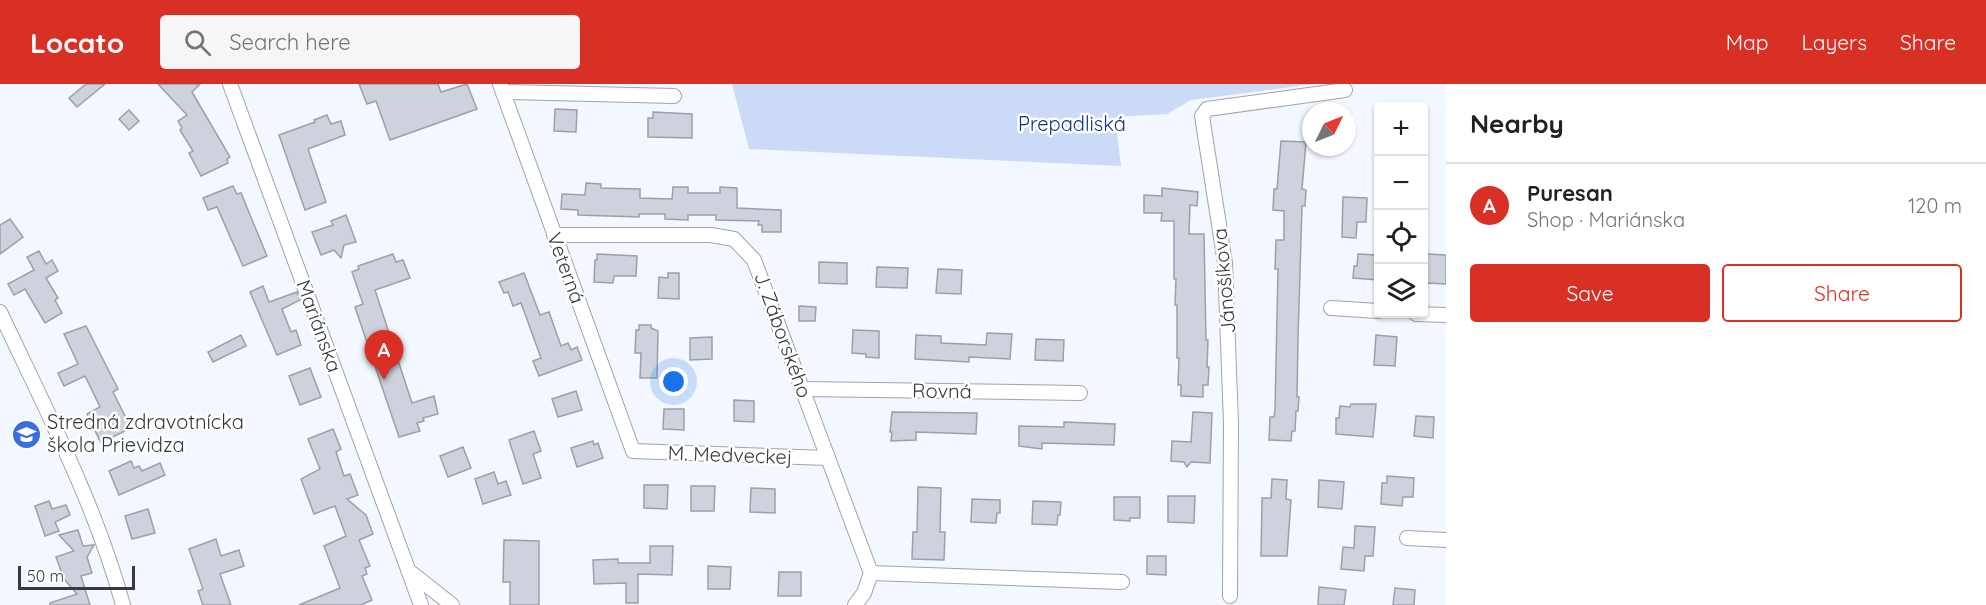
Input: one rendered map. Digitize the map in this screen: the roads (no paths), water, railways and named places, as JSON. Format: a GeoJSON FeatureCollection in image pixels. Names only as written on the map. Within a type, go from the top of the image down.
{"type":"FeatureCollection","features":[{"type":"Feature","properties":{"kind":"street","name":"Mariánska"},"geometry":{"type":"LineString","coordinates":[[230,84],[421,605]]}},
{"type":"Feature","properties":{"kind":"street"},"geometry":{"type":"LineString","coordinates":[[501,88],[674,96]]}},
{"type":"Feature","properties":{"kind":"street","name":"Veterná"},"geometry":{"type":"LineString","coordinates":[[501,88],[633,451]]}},
{"type":"Feature","properties":{"kind":"street","name":"Jánošíkova"},"geometry":{"type":"LineString","coordinates":[[1230,596],[1231,423],[1226,262],[1202,116],[1207,109],[1345,90]]}},
{"type":"Feature","properties":{"kind":"street","name":"J. Záborského"},"geometry":{"type":"LineString","coordinates":[[554,235],[711,235],[734,239],[754,260],[871,573]]}},
{"type":"Feature","properties":{"kind":"street"},"geometry":{"type":"LineString","coordinates":[[1331,308],[1374,311]]}},
{"type":"Feature","properties":{"kind":"street"},"geometry":{"type":"LineString","coordinates":[[0,312],[86,496],[114,571],[123,605]]}},
{"type":"Feature","properties":{"kind":"street"},"geometry":{"type":"LineString","coordinates":[[1428,314],[1446,315]]}},
{"type":"Feature","properties":{"kind":"street","name":"Rovná"},"geometry":{"type":"LineString","coordinates":[[803,389],[1080,393]]}},
{"type":"Feature","properties":{"kind":"street","name":"M. Medveckej"},"geometry":{"type":"LineString","coordinates":[[633,451],[828,458]]}},
{"type":"Feature","properties":{"kind":"street"},"geometry":{"type":"LineString","coordinates":[[1407,538],[1446,540]]}},
{"type":"Feature","properties":{"kind":"street"},"geometry":{"type":"LineString","coordinates":[[407,570],[452,605]]}},
{"type":"Feature","properties":{"kind":"street"},"geometry":{"type":"LineString","coordinates":[[855,605],[864,593],[871,573],[1122,582]]}},
{"type":"Feature","properties":{"kind":"place","name":"Puresan"},"geometry":{"type":"Point","coordinates":[384,380]}},
{"type":"Feature","properties":{"kind":"place","name":"Stredná zdravotnícka škola Prievidza"},"geometry":{"type":"Point","coordinates":[26,434]}},
{"type":"Feature","properties":{"kind":"park label","name":"Prepadliská"},"geometry":{"type":"Point","coordinates":[1072,124]}}]}
